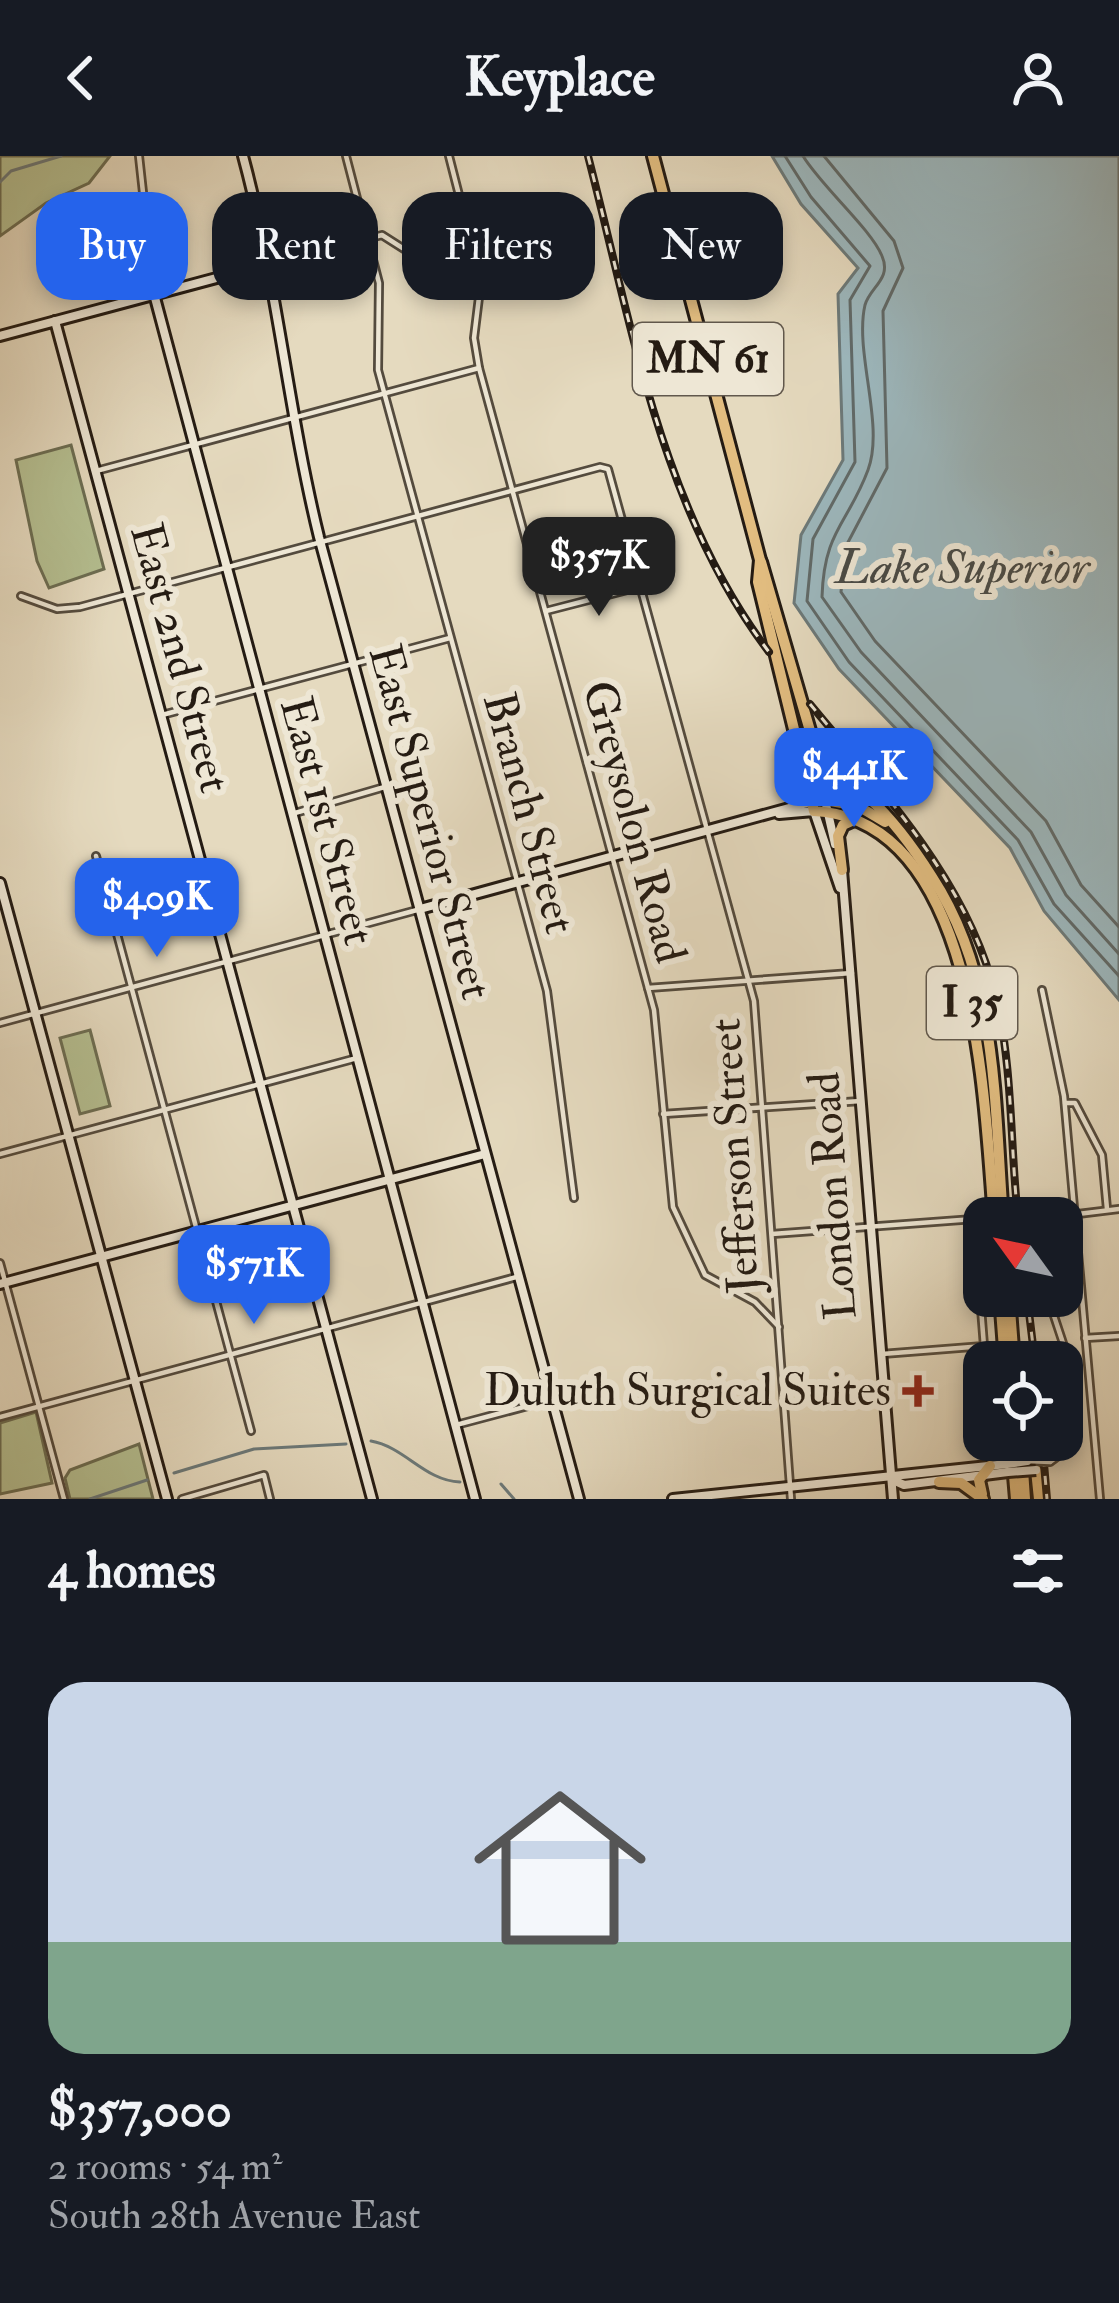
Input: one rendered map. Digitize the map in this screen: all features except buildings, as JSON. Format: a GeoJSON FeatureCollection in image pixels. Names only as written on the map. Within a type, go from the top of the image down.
{"type":"FeatureCollection","features":[{"type":"Feature","properties":{"kind":"highway","name":"London Road"},"geometry":{"type":"LineString","coordinates":[[653,156],[760,560],[758,582],[820,806]]}},
{"type":"Feature","properties":{"kind":"highway","name":"MN 61"},"geometry":{"type":"LineString","coordinates":[[760,560],[801,713]]}},
{"type":"Feature","properties":{"kind":"highway","name":"London Road"},"geometry":{"type":"LineString","coordinates":[[801,713],[820,806]]}},
{"type":"Feature","properties":{"kind":"highway"},"geometry":{"type":"LineString","coordinates":[[801,713],[826,764],[868,797],[901,836]]}},
{"type":"Feature","properties":{"kind":"highway","name":"I 35"},"geometry":{"type":"LineString","coordinates":[[820,806],[864,821],[908,863],[936,906],[961,966],[978,1029],[992,1197]]}},
{"type":"Feature","properties":{"kind":"highway","name":"I 35"},"geometry":{"type":"LineString","coordinates":[[820,806],[858,806],[901,836],[932,877],[970,955],[991,1051],[1001,1197]]}},
{"type":"Feature","properties":{"kind":"highway"},"geometry":{"type":"LineString","coordinates":[[842,870],[838,836],[843,825],[864,821]]}},
{"type":"Feature","properties":{"kind":"highway"},"geometry":{"type":"LineString","coordinates":[[1013,1461],[1016,1499]]}},
{"type":"Feature","properties":{"kind":"highway"},"geometry":{"type":"LineString","coordinates":[[1022,1461],[1025,1499]]}},
{"type":"Feature","properties":{"kind":"highway"},"geometry":{"type":"LineString","coordinates":[[1031,1466],[1039,1499]]}},
{"type":"Feature","properties":{"kind":"highway"},"geometry":{"type":"LineString","coordinates":[[983,1499],[985,1471]]}},
{"type":"Feature","properties":{"kind":"highway"},"geometry":{"type":"LineString","coordinates":[[939,1481],[962,1483],[983,1499]]}},
{"type":"Feature","properties":{"kind":"street","name":"East 1st Street"},"geometry":{"type":"LineString","coordinates":[[140,156],[144,192]]}},
{"type":"Feature","properties":{"kind":"street","name":"East Superior Street"},"geometry":{"type":"LineString","coordinates":[[243,156],[252,192]]}},
{"type":"Feature","properties":{"kind":"street","name":"Branch Street"},"geometry":{"type":"LineString","coordinates":[[346,156],[356,192]]}},
{"type":"Feature","properties":{"kind":"street","name":"Greysolon Road"},"geometry":{"type":"LineString","coordinates":[[449,156],[458,192]]}},
{"type":"Feature","properties":{"kind":"street","name":"Branch Street"},"geometry":{"type":"LineString","coordinates":[[378,279],[376,356],[549,999],[574,1198]]}},
{"type":"Feature","properties":{"kind":"street"},"geometry":{"type":"LineString","coordinates":[[0,336],[132,300]]}},
{"type":"Feature","properties":{"kind":"street","name":"East 1st Street"},"geometry":{"type":"LineString","coordinates":[[155,300],[475,1499]]}},
{"type":"Feature","properties":{"kind":"street","name":"East Superior Street"},"geometry":{"type":"LineString","coordinates":[[274,300],[290,419],[320,542],[579,1499]]}},
{"type":"Feature","properties":{"kind":"street","name":"Greysolon Road"},"geometry":{"type":"LineString","coordinates":[[481,300],[474,329],[479,368],[648,988],[671,1200],[696,1263],[710,1278],[755,1302],[778,1327]]}},
{"type":"Feature","properties":{"kind":"street","name":"East 2nd Street"},"geometry":{"type":"LineString","coordinates":[[55,321],[372,1499]]}},
{"type":"Feature","properties":{"kind":"street"},"geometry":{"type":"LineString","coordinates":[[96,471],[479,368]]}},
{"type":"Feature","properties":{"kind":"street","name":"Jefferson Street"},"geometry":{"type":"LineString","coordinates":[[512,490],[607,468],[642,586],[749,981],[791,1494]]}},
{"type":"Feature","properties":{"kind":"street"},"geometry":{"type":"LineString","coordinates":[[21,596],[64,609],[512,490]]}},
{"type":"Feature","properties":{"kind":"street"},"geometry":{"type":"LineString","coordinates":[[546,611],[642,586]]}},
{"type":"Feature","properties":{"kind":"street"},"geometry":{"type":"LineString","coordinates":[[162,715],[450,638]]}},
{"type":"Feature","properties":{"kind":"street"},"geometry":{"type":"LineString","coordinates":[[291,814],[388,786]]}},
{"type":"Feature","properties":{"kind":"street"},"geometry":{"type":"LineString","coordinates":[[0,1023],[709,830],[820,806]]}},
{"type":"Feature","properties":{"kind":"street","name":"London Road"},"geometry":{"type":"LineString","coordinates":[[820,806],[842,870],[840,888]]}},
{"type":"Feature","properties":{"kind":"street","name":"London Road"},"geometry":{"type":"LineString","coordinates":[[820,806],[840,888],[853,973],[893,1499]]}},
{"type":"Feature","properties":{"kind":"street"},"geometry":{"type":"LineString","coordinates":[[96,856],[251,1431]]}},
{"type":"Feature","properties":{"kind":"street"},"geometry":{"type":"LineString","coordinates":[[0,883],[167,1499]]}},
{"type":"Feature","properties":{"kind":"street"},"geometry":{"type":"LineString","coordinates":[[648,988],[853,973]]}},
{"type":"Feature","properties":{"kind":"street"},"geometry":{"type":"LineString","coordinates":[[1042,989],[1065,1103],[1071,1197]]}},
{"type":"Feature","properties":{"kind":"street"},"geometry":{"type":"LineString","coordinates":[[0,1154],[357,1058]]}},
{"type":"Feature","properties":{"kind":"street"},"geometry":{"type":"LineString","coordinates":[[663,1114],[862,1101]]}},
{"type":"Feature","properties":{"kind":"street"},"geometry":{"type":"LineString","coordinates":[[1065,1103],[1075,1103],[1096,1136],[1107,1209]]}},
{"type":"Feature","properties":{"kind":"street"},"geometry":{"type":"LineString","coordinates":[[3,1283],[485,1154]]}},
{"type":"Feature","properties":{"kind":"street"},"geometry":{"type":"LineString","coordinates":[[1083,1210],[1119,1209]]}},
{"type":"Feature","properties":{"kind":"street"},"geometry":{"type":"LineString","coordinates":[[772,1234],[974,1219],[984,1346],[881,1354]]}},
{"type":"Feature","properties":{"kind":"street"},"geometry":{"type":"LineString","coordinates":[[0,1263],[64,1499]]}},
{"type":"Feature","properties":{"kind":"street"},"geometry":{"type":"LineString","coordinates":[[0,1418],[520,1276]]}},
{"type":"Feature","properties":{"kind":"street"},"geometry":{"type":"LineString","coordinates":[[674,1499],[791,1494],[1050,1462],[1074,1441],[1079,1418],[1053,1317]]}},
{"type":"Feature","properties":{"kind":"street"},"geometry":{"type":"LineString","coordinates":[[1083,1317],[1100,1499]]}},
{"type":"Feature","properties":{"kind":"street"},"geometry":{"type":"LineString","coordinates":[[1085,1337],[1119,1336]]}},
{"type":"Feature","properties":{"kind":"street"},"geometry":{"type":"LineString","coordinates":[[456,1425],[554,1399]]}},
{"type":"Feature","properties":{"kind":"street"},"geometry":{"type":"LineString","coordinates":[[1031,1466],[1050,1462]]}},
{"type":"Feature","properties":{"kind":"street"},"geometry":{"type":"LineString","coordinates":[[892,1480],[904,1485],[985,1471]]}},
{"type":"Feature","properties":{"kind":"street"},"geometry":{"type":"LineString","coordinates":[[182,1499],[264,1475],[270,1499]]}},
{"type":"Feature","properties":{"kind":"green space"},"geometry":{"type":"Polygon","coordinates":[[[0,156],[110,156],[89,183],[70,192],[36,192],[36,210],[0,236],[0,156]]]}},
{"type":"Feature","properties":{"kind":"green space"},"geometry":{"type":"Polygon","coordinates":[[[71,445],[104,569],[49,588],[37,561],[16,460],[71,445]]]}},
{"type":"Feature","properties":{"kind":"green space"},"geometry":{"type":"Polygon","coordinates":[[[90,1030],[110,1106],[80,1114],[60,1038],[90,1030]]]}},
{"type":"Feature","properties":{"kind":"green space"},"geometry":{"type":"Polygon","coordinates":[[[36,1412],[52,1483],[0,1494],[0,1423],[36,1412]]]}},
{"type":"Feature","properties":{"kind":"green space"},"geometry":{"type":"Polygon","coordinates":[[[139,1444],[153,1499],[70,1499],[65,1478],[70,1470],[139,1444]]]}},
{"type":"Feature","properties":{"kind":"water","name":"Lake Superior"},"geometry":{"type":"Polygon","coordinates":[[[772,156],[1119,156],[1119,1000],[1044,911],[1010,848],[839,669],[794,603],[801,535],[843,460],[838,294],[858,268],[801,204],[772,156]]]}},
{"type":"Feature","properties":{"kind":"waterway"},"geometry":{"type":"LineString","coordinates":[[0,182],[11,171],[61,156]]}},
{"type":"Feature","properties":{"kind":"waterway"},"geometry":{"type":"LineString","coordinates":[[371,1441],[436,1476],[460,1482]]}},
{"type":"Feature","properties":{"kind":"waterway"},"geometry":{"type":"LineString","coordinates":[[174,1473],[254,1449],[346,1444]]}},
{"type":"Feature","properties":{"kind":"waterway"},"geometry":{"type":"LineString","coordinates":[[90,1499],[147,1480]]}},
{"type":"Feature","properties":{"kind":"waterway"},"geometry":{"type":"LineString","coordinates":[[501,1484],[514,1499]]}},
{"type":"Feature","properties":{"kind":"railway"},"geometry":{"type":"LineString","coordinates":[[588,156],[636,350],[676,477],[732,597],[769,652]]}},
{"type":"Feature","properties":{"kind":"railway"},"geometry":{"type":"LineString","coordinates":[[810,704],[920,841],[966,915],[983,955],[1005,1052],[1016,1197]]}},
{"type":"Feature","properties":{"kind":"railway"},"geometry":{"type":"LineString","coordinates":[[1030,1317],[1032,1341]]}},
{"type":"Feature","properties":{"kind":"railway"},"geometry":{"type":"LineString","coordinates":[[1044,1461],[1047,1499]]}},
{"type":"Feature","properties":{"kind":"place","name":"Duluth Surgical Suites"},"geometry":{"type":"Point","coordinates":[918,1391]}}]}
